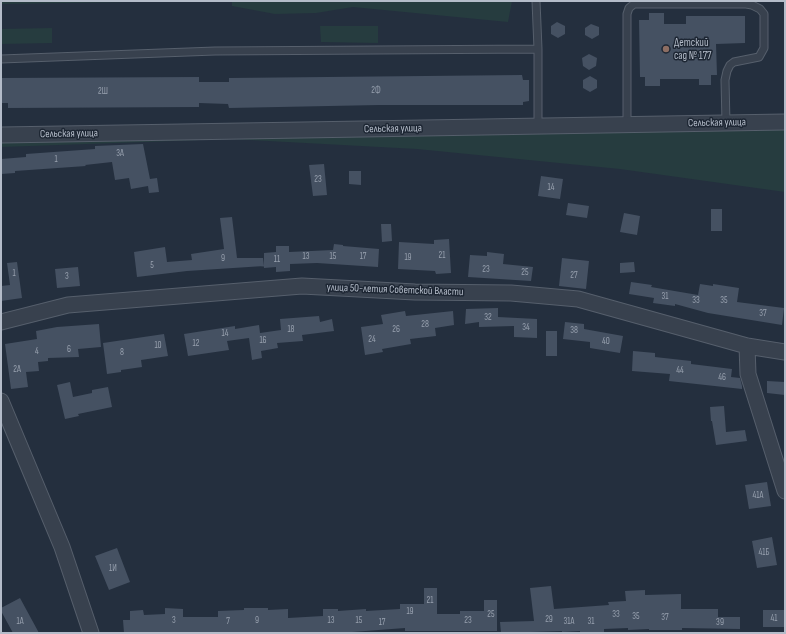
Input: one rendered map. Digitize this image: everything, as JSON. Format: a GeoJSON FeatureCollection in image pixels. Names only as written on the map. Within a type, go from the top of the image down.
{"type":"FeatureCollection","features":[{"type":"Feature","properties":{"kind":"street","name":"Сельская улица"},"geometry":{"type":"LineString","coordinates":[[1,135],[785,122]]}},
{"type":"Feature","properties":{"kind":"street","name":"улица 50-летия Советской Власти"},"geometry":{"type":"LineString","coordinates":[[1,322],[68,305],[302,286],[415,292],[511,293],[578,299],[747,346],[785,352]]}},
{"type":"Feature","properties":{"kind":"street"},"geometry":{"type":"LineString","coordinates":[[747,346],[748,374],[785,491]]}},
{"type":"Feature","properties":{"kind":"street"},"geometry":{"type":"LineString","coordinates":[[1,401],[62,547],[90,633]]}},
{"type":"Feature","properties":{"kind":"lane"},"geometry":{"type":"LineString","coordinates":[[536,1],[538,49],[538,126]]}},
{"type":"Feature","properties":{"kind":"lane"},"geometry":{"type":"LineString","coordinates":[[627,125],[628,14],[629,8],[634,4],[746,4],[752,5],[764,14],[764,48],[759,57],[734,62],[730,65],[727,71],[725,80],[726,123]]}},
{"type":"Feature","properties":{"kind":"lane"},"geometry":{"type":"LineString","coordinates":[[1,58],[215,51],[538,49]]}},
{"type":"Feature","properties":{"kind":"green space"},"geometry":{"type":"Polygon","coordinates":[[[1,1],[197,1],[1,4],[1,1]]]}},
{"type":"Feature","properties":{"kind":"green space"},"geometry":{"type":"Polygon","coordinates":[[[232,1],[512,1],[508,22],[353,7],[316,13],[275,14],[232,6],[232,1]]]}},
{"type":"Feature","properties":{"kind":"green space"},"geometry":{"type":"Polygon","coordinates":[[[320,26],[378,26],[378,43],[321,42],[320,26]]]}},
{"type":"Feature","properties":{"kind":"green space"},"geometry":{"type":"Polygon","coordinates":[[[52,28],[52,43],[1,44],[1,29],[52,28]]]}},
{"type":"Feature","properties":{"kind":"green space"},"geometry":{"type":"Polygon","coordinates":[[[515,129],[785,130],[785,192],[620,169],[417,149],[231,139],[1,147],[1,139],[515,129]]]}},
{"type":"Feature","properties":{"kind":"building"},"geometry":{"type":"Polygon","coordinates":[[[649,13],[664,13],[664,24],[686,24],[686,16],[745,16],[745,43],[716,44],[717,75],[711,75],[711,85],[699,85],[699,79],[660,79],[660,86],[645,86],[645,77],[640,77],[639,20],[649,20],[649,13]]]}},
{"type":"Feature","properties":{"kind":"building"},"geometry":{"type":"Polygon","coordinates":[[[557,22],[565,26],[565,34],[558,38],[551,34],[551,26],[557,22]]]}},
{"type":"Feature","properties":{"kind":"building"},"geometry":{"type":"Polygon","coordinates":[[[591,24],[599,27],[599,35],[592,39],[585,35],[585,28],[591,24]]]}},
{"type":"Feature","properties":{"kind":"building"},"geometry":{"type":"Polygon","coordinates":[[[589,54],[597,58],[596,66],[589,70],[583,66],[582,58],[589,54]]]}},
{"type":"Feature","properties":{"kind":"building"},"geometry":{"type":"Polygon","coordinates":[[[522,75],[523,80],[529,80],[529,101],[523,102],[523,105],[379,105],[229,108],[228,104],[199,103],[199,107],[8,108],[8,103],[1,103],[1,78],[199,77],[199,82],[229,82],[229,78],[522,75]]]}},
{"type":"Feature","properties":{"kind":"building"},"geometry":{"type":"Polygon","coordinates":[[[590,76],[597,80],[597,88],[590,92],[583,88],[583,80],[590,76]]]}},
{"type":"Feature","properties":{"kind":"building"},"geometry":{"type":"Polygon","coordinates":[[[143,144],[150,179],[157,178],[159,192],[149,193],[148,186],[131,189],[129,178],[115,180],[112,162],[85,165],[86,166],[15,171],[15,173],[1,174],[1,159],[26,157],[26,154],[95,149],[95,146],[143,144]]]}},
{"type":"Feature","properties":{"kind":"building"},"geometry":{"type":"Polygon","coordinates":[[[324,164],[327,195],[313,196],[309,165],[324,164]]]}},
{"type":"Feature","properties":{"kind":"building"},"geometry":{"type":"Polygon","coordinates":[[[349,171],[361,171],[361,185],[349,184],[349,171]]]}},
{"type":"Feature","properties":{"kind":"building"},"geometry":{"type":"Polygon","coordinates":[[[541,176],[563,179],[560,199],[538,196],[541,176]]]}},
{"type":"Feature","properties":{"kind":"building"},"geometry":{"type":"Polygon","coordinates":[[[568,203],[589,206],[587,218],[566,215],[568,203]]]}},
{"type":"Feature","properties":{"kind":"building"},"geometry":{"type":"Polygon","coordinates":[[[711,209],[722,209],[722,231],[711,231],[711,209]]]}},
{"type":"Feature","properties":{"kind":"building"},"geometry":{"type":"Polygon","coordinates":[[[624,213],[640,216],[637,235],[620,232],[624,213]]]}},
{"type":"Feature","properties":{"kind":"building"},"geometry":{"type":"Polygon","coordinates":[[[232,217],[237,258],[263,258],[264,266],[187,271],[137,277],[134,252],[165,247],[167,262],[192,260],[191,254],[224,249],[220,218],[232,217]]]}},
{"type":"Feature","properties":{"kind":"building"},"geometry":{"type":"Polygon","coordinates":[[[381,224],[391,224],[392,241],[382,242],[381,224]]]}},
{"type":"Feature","properties":{"kind":"building"},"geometry":{"type":"Polygon","coordinates":[[[449,239],[451,273],[436,274],[435,271],[398,269],[399,242],[434,244],[434,240],[449,239]]]}},
{"type":"Feature","properties":{"kind":"building"},"geometry":{"type":"Polygon","coordinates":[[[334,244],[379,249],[378,267],[317,263],[290,264],[290,271],[276,272],[276,267],[264,268],[264,253],[276,252],[276,246],[289,246],[289,252],[333,250],[334,244]]]}},
{"type":"Feature","properties":{"kind":"building"},"geometry":{"type":"Polygon","coordinates":[[[487,252],[504,254],[503,264],[533,267],[531,281],[468,277],[470,255],[487,256],[487,252]]]}},
{"type":"Feature","properties":{"kind":"building"},"geometry":{"type":"Polygon","coordinates":[[[562,258],[589,261],[586,289],[559,286],[562,258]]]}},
{"type":"Feature","properties":{"kind":"building"},"geometry":{"type":"Polygon","coordinates":[[[17,262],[22,298],[1,301],[1,286],[10,285],[7,263],[17,262]]]}},
{"type":"Feature","properties":{"kind":"building"},"geometry":{"type":"Polygon","coordinates":[[[634,262],[635,272],[620,273],[620,263],[634,262]]]}},
{"type":"Feature","properties":{"kind":"building"},"geometry":{"type":"Polygon","coordinates":[[[78,267],[80,286],[57,288],[55,269],[78,267]]]}},
{"type":"Feature","properties":{"kind":"building"},"geometry":{"type":"Polygon","coordinates":[[[631,282],[698,295],[700,284],[713,286],[713,284],[739,288],[737,302],[784,308],[782,325],[708,313],[675,304],[675,306],[653,303],[654,298],[629,294],[631,282]]]}},
{"type":"Feature","properties":{"kind":"building"},"geometry":{"type":"Polygon","coordinates":[[[498,308],[498,317],[537,319],[537,338],[514,337],[514,326],[479,327],[479,322],[465,324],[466,309],[498,308]]]}},
{"type":"Feature","properties":{"kind":"building"},"geometry":{"type":"Polygon","coordinates":[[[405,311],[406,316],[453,311],[454,325],[435,328],[436,336],[410,339],[411,344],[382,349],[383,352],[365,355],[361,327],[383,324],[381,315],[405,311]]]}},
{"type":"Feature","properties":{"kind":"building"},"geometry":{"type":"Polygon","coordinates":[[[319,316],[320,322],[332,319],[334,331],[302,335],[303,341],[277,343],[278,348],[261,351],[262,358],[252,360],[249,338],[227,341],[229,350],[188,356],[184,334],[235,326],[235,329],[259,325],[260,333],[281,330],[280,319],[319,316]]]}},
{"type":"Feature","properties":{"kind":"building"},"geometry":{"type":"Polygon","coordinates":[[[565,322],[584,324],[584,329],[623,336],[620,353],[590,348],[590,342],[563,339],[565,322]]]}},
{"type":"Feature","properties":{"kind":"building"},"geometry":{"type":"Polygon","coordinates":[[[99,324],[101,347],[78,349],[79,357],[48,358],[48,361],[38,362],[39,371],[26,372],[28,387],[11,389],[5,344],[37,339],[36,331],[57,327],[99,324]]]}},
{"type":"Feature","properties":{"kind":"building"},"geometry":{"type":"Polygon","coordinates":[[[546,331],[557,331],[557,356],[546,356],[546,331]]]}},
{"type":"Feature","properties":{"kind":"building"},"geometry":{"type":"Polygon","coordinates":[[[164,334],[168,356],[141,360],[142,367],[107,374],[103,343],[164,334]]]}},
{"type":"Feature","properties":{"kind":"building"},"geometry":{"type":"Polygon","coordinates":[[[633,351],[655,353],[655,357],[691,361],[691,364],[732,369],[731,377],[740,378],[742,389],[669,381],[670,374],[632,371],[633,351]]]}},
{"type":"Feature","properties":{"kind":"building"},"geometry":{"type":"Polygon","coordinates":[[[767,381],[785,382],[785,395],[767,393],[767,381]]]}},
{"type":"Feature","properties":{"kind":"building"},"geometry":{"type":"Polygon","coordinates":[[[70,382],[73,397],[92,393],[92,390],[108,387],[112,407],[78,414],[79,416],[65,419],[57,385],[70,382]]]}},
{"type":"Feature","properties":{"kind":"building"},"geometry":{"type":"Polygon","coordinates":[[[724,406],[726,432],[745,430],[747,441],[716,445],[710,407],[724,406]]]}},
{"type":"Feature","properties":{"kind":"building"},"geometry":{"type":"Polygon","coordinates":[[[767,482],[771,506],[749,509],[745,485],[767,482]]]}},
{"type":"Feature","properties":{"kind":"building"},"geometry":{"type":"Polygon","coordinates":[[[772,537],[777,565],[757,568],[752,541],[772,537]]]}},
{"type":"Feature","properties":{"kind":"building"},"geometry":{"type":"Polygon","coordinates":[[[117,548],[130,582],[109,590],[95,556],[117,548]]]}},
{"type":"Feature","properties":{"kind":"building"},"geometry":{"type":"Polygon","coordinates":[[[551,586],[554,609],[609,605],[608,602],[626,601],[625,591],[645,590],[645,595],[681,594],[681,609],[718,609],[718,617],[740,617],[740,629],[682,628],[682,630],[628,630],[628,628],[604,629],[604,632],[582,633],[580,633],[580,631],[562,631],[501,633],[500,622],[534,621],[530,588],[551,586]]]}},
{"type":"Feature","properties":{"kind":"building"},"geometry":{"type":"Polygon","coordinates":[[[424,588],[437,588],[437,614],[460,614],[460,611],[484,611],[484,600],[497,600],[497,631],[405,631],[405,628],[339,633],[124,633],[123,620],[130,620],[130,611],[143,610],[144,615],[165,614],[165,608],[183,609],[183,617],[218,617],[218,611],[244,610],[244,608],[268,608],[268,610],[288,609],[288,618],[323,616],[323,609],[338,609],[338,611],[366,609],[366,611],[400,609],[400,604],[424,604],[424,588]]]}},
{"type":"Feature","properties":{"kind":"building"},"geometry":{"type":"Polygon","coordinates":[[[20,598],[39,633],[13,633],[1,611],[1,608],[20,598]]]}},
{"type":"Feature","properties":{"kind":"building"},"geometry":{"type":"Polygon","coordinates":[[[763,610],[785,610],[785,627],[763,627],[763,610]]]}},
{"type":"Feature","properties":{"kind":"place","name":"Детский сад № 177"},"geometry":{"type":"Point","coordinates":[666,49]}}]}
